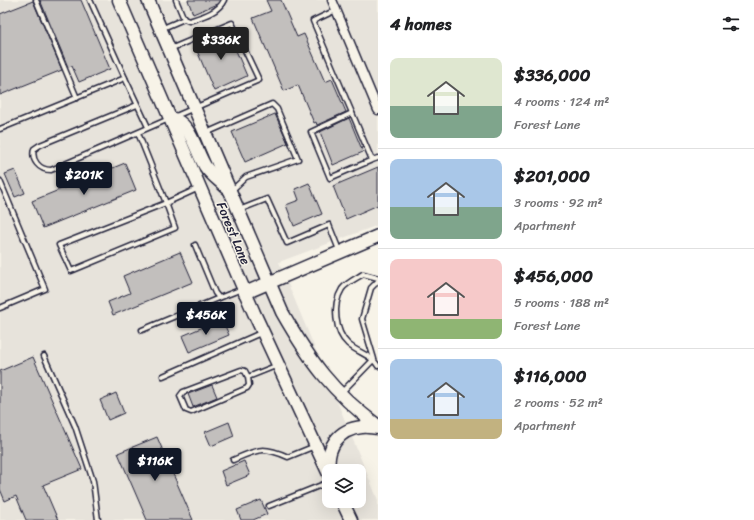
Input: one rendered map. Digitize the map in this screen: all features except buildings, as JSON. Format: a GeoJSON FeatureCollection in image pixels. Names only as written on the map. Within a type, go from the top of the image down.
{"type":"FeatureCollection","features":[{"type":"Feature","properties":{"kind":"main road","name":"Forest Lane"},"geometry":{"type":"LineString","coordinates":[[119,0],[244,291],[324,464]]}},
{"type":"Feature","properties":{"kind":"main road","name":"Forest Lane"},"geometry":{"type":"LineString","coordinates":[[148,0],[282,312],[318,369],[356,410],[378,427]]}},
{"type":"Feature","properties":{"kind":"main road"},"geometry":{"type":"LineString","coordinates":[[170,118],[177,119],[183,124],[205,168],[231,191]]}},
{"type":"Feature","properties":{"kind":"main road"},"geometry":{"type":"LineString","coordinates":[[244,291],[270,283],[378,236]]}},
{"type":"Feature","properties":{"kind":"main road"},"geometry":{"type":"LineString","coordinates":[[328,464],[330,448],[340,435],[362,427],[378,427]]}},
{"type":"Feature","properties":{"kind":"main road"},"geometry":{"type":"LineString","coordinates":[[345,508],[351,520]]}},
{"type":"Feature","properties":{"kind":"street"},"geometry":{"type":"LineString","coordinates":[[332,0],[378,110]]}},
{"type":"Feature","properties":{"kind":"lane"},"geometry":{"type":"LineString","coordinates":[[36,0],[77,98]]}},
{"type":"Feature","properties":{"kind":"lane"},"geometry":{"type":"LineString","coordinates":[[90,0],[148,127]]}},
{"type":"Feature","properties":{"kind":"lane"},"geometry":{"type":"LineString","coordinates":[[176,0],[184,19]]}},
{"type":"Feature","properties":{"kind":"lane"},"geometry":{"type":"LineString","coordinates":[[160,29],[184,19],[189,21],[212,12],[222,5],[224,0]]}},
{"type":"Feature","properties":{"kind":"lane"},"geometry":{"type":"LineString","coordinates":[[336,10],[313,21],[372,160]]}},
{"type":"Feature","properties":{"kind":"lane"},"geometry":{"type":"LineString","coordinates":[[137,105],[40,145],[34,149],[32,154],[34,161],[41,168],[51,170],[259,80],[232,23],[169,50]]}},
{"type":"Feature","properties":{"kind":"lane"},"geometry":{"type":"LineString","coordinates":[[0,129],[125,78]]}},
{"type":"Feature","properties":{"kind":"lane"},"geometry":{"type":"LineString","coordinates":[[206,133],[272,104],[278,109],[298,160],[246,177],[231,191]]}},
{"type":"Feature","properties":{"kind":"lane"},"geometry":{"type":"LineString","coordinates":[[352,113],[310,132],[330,178],[378,158]]}},
{"type":"Feature","properties":{"kind":"lane"},"geometry":{"type":"LineString","coordinates":[[138,133],[166,203],[175,228],[71,271],[59,245],[166,203],[200,188]]}},
{"type":"Feature","properties":{"kind":"lane"},"geometry":{"type":"LineString","coordinates":[[0,181],[45,289],[0,308]]}},
{"type":"Feature","properties":{"kind":"lane"},"geometry":{"type":"LineString","coordinates":[[239,210],[267,199],[287,243],[329,225],[340,252]]}},
{"type":"Feature","properties":{"kind":"lane"},"geometry":{"type":"LineString","coordinates":[[195,245],[215,293],[219,298]]}},
{"type":"Feature","properties":{"kind":"lane"},"geometry":{"type":"LineString","coordinates":[[374,359],[361,354],[348,344],[337,321],[336,305],[343,288],[363,274],[378,278]]}},
{"type":"Feature","properties":{"kind":"lane"},"geometry":{"type":"LineString","coordinates":[[378,282],[371,288],[362,319],[374,359],[378,366]]}},
{"type":"Feature","properties":{"kind":"lane"},"geometry":{"type":"LineString","coordinates":[[142,330],[219,298],[244,291]]}},
{"type":"Feature","properties":{"kind":"lane"},"geometry":{"type":"LineString","coordinates":[[163,376],[263,332]]}},
{"type":"Feature","properties":{"kind":"lane"},"geometry":{"type":"LineString","coordinates":[[44,356],[75,426],[93,481],[98,520]]}},
{"type":"Feature","properties":{"kind":"lane"},"geometry":{"type":"LineString","coordinates":[[340,394],[374,359]]}},
{"type":"Feature","properties":{"kind":"lane"},"geometry":{"type":"LineString","coordinates":[[248,377],[278,365]]}},
{"type":"Feature","properties":{"kind":"lane"},"geometry":{"type":"LineString","coordinates":[[241,370],[245,371],[248,377],[250,382],[247,388],[191,412],[186,410],[180,396],[183,392],[241,370]]}},
{"type":"Feature","properties":{"kind":"lane"},"geometry":{"type":"LineString","coordinates":[[233,460],[253,451],[266,449],[288,458],[316,446]]}},
{"type":"Feature","properties":{"kind":"lane"},"geometry":{"type":"LineString","coordinates":[[268,506],[322,485]]}},
{"type":"Feature","properties":{"kind":"shaded area"},"geometry":{"type":"Polygon","coordinates":[[[0,0],[378,0],[378,225],[279,262],[363,464],[322,464],[322,508],[366,508],[366,471],[378,500],[378,520],[0,520],[0,0]]]}}]}
